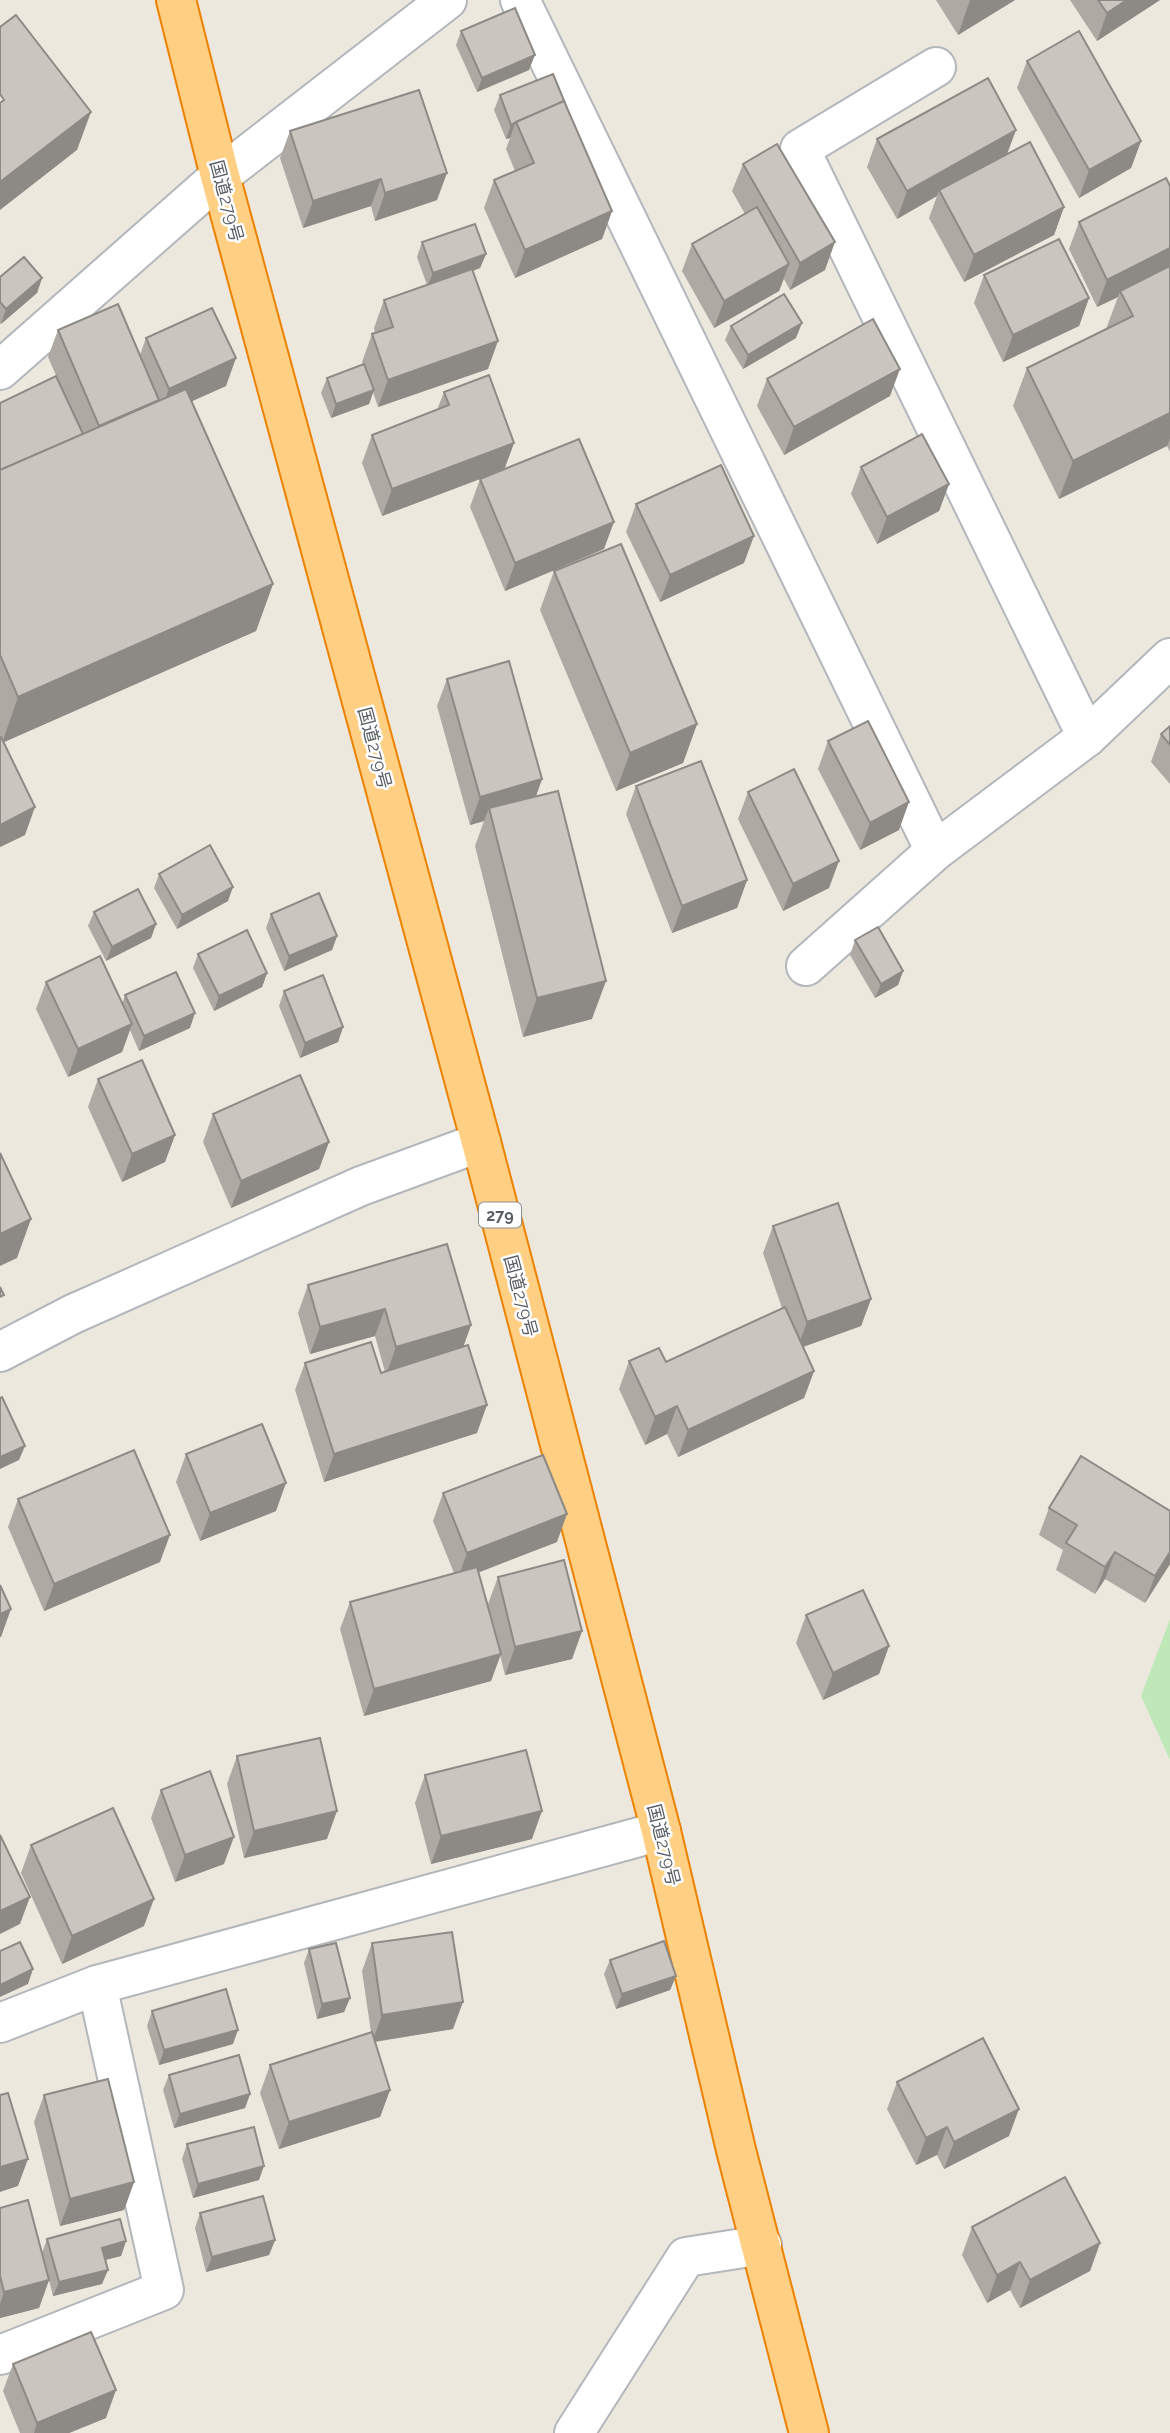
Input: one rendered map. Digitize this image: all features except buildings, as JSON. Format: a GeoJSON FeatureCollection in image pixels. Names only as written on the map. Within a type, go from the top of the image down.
{"type":"FeatureCollection","features":[{"type":"Feature","properties":{"kind":"highway","name":"国道279号"},"geometry":{"type":"LineString","coordinates":[[176,0],[220,176],[481,1142],[661,1831],[736,2150],[809,2433]]}},
{"type":"Feature","properties":{"kind":"street"},"geometry":{"type":"LineString","coordinates":[[0,370],[220,176],[447,0]]}},
{"type":"Feature","properties":{"kind":"street"},"geometry":{"type":"LineString","coordinates":[[520,0],[935,851]]}},
{"type":"Feature","properties":{"kind":"street"},"geometry":{"type":"LineString","coordinates":[[936,67],[800,149],[1087,737]]}},
{"type":"Feature","properties":{"kind":"street"},"geometry":{"type":"LineString","coordinates":[[806,966],[935,851],[1087,737],[1170,658]]}},
{"type":"Feature","properties":{"kind":"street"},"geometry":{"type":"LineString","coordinates":[[0,1352],[72,1314],[361,1186],[481,1142]]}},
{"type":"Feature","properties":{"kind":"street"},"geometry":{"type":"LineString","coordinates":[[0,2023],[97,1985],[661,1831]]}},
{"type":"Feature","properties":{"kind":"street"},"geometry":{"type":"LineString","coordinates":[[0,2355],[164,2290],[97,1985]]}},
{"type":"Feature","properties":{"kind":"street"},"geometry":{"type":"LineString","coordinates":[[574,2433],[686,2257],[762,2245]]}},
{"type":"Feature","properties":{"kind":"green space"},"geometry":{"type":"Polygon","coordinates":[[[1170,1619],[1170,1760],[1141,1696],[1170,1619]]]}}]}
